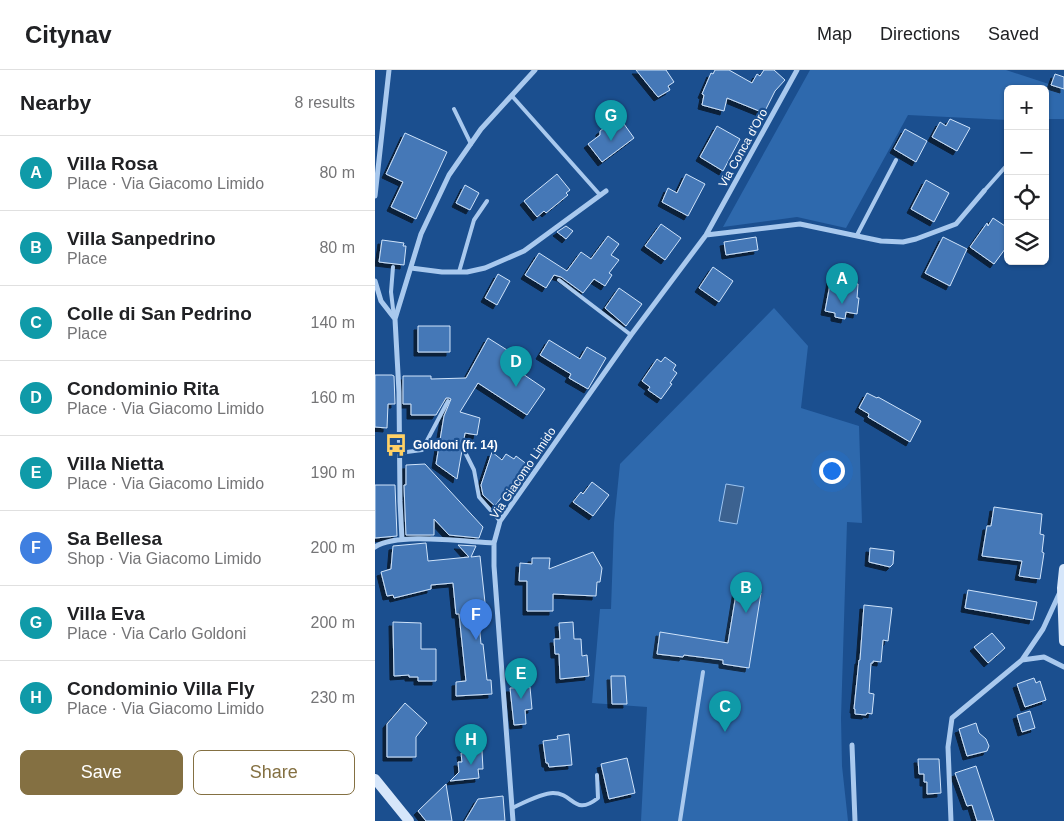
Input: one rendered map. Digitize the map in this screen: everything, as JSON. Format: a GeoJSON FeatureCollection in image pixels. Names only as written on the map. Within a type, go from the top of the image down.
{"type":"FeatureCollection","features":[{"type":"Feature","properties":{"kind":"street"},"geometry":{"type":"LineString","coordinates":[[375,196],[389,70]]}},
{"type":"Feature","properties":{"kind":"street"},"geometry":{"type":"LineString","coordinates":[[403,539],[395,318],[421,234],[449,175],[481,128],[534,70]]}},
{"type":"Feature","properties":{"kind":"street","name":"Via Conca d'Oro"},"geometry":{"type":"LineString","coordinates":[[706,235],[797,70]]}},
{"type":"Feature","properties":{"kind":"street"},"geometry":{"type":"LineString","coordinates":[[411,268],[442,272],[459,272],[485,268],[524,250],[606,191]]}},
{"type":"Feature","properties":{"kind":"street"},"geometry":{"type":"LineString","coordinates":[[706,235],[800,224],[881,241],[903,242],[956,224],[984,191]]}},
{"type":"Feature","properties":{"kind":"street","name":"Via Giacomo Limido"},"geometry":{"type":"LineString","coordinates":[[513,821],[494,566],[494,543],[500,521],[631,335],[706,235]]}},
{"type":"Feature","properties":{"kind":"street"},"geometry":{"type":"LineString","coordinates":[[375,281],[381,301],[395,318]]}},
{"type":"Feature","properties":{"kind":"street"},"geometry":{"type":"LineString","coordinates":[[375,547],[382,542],[403,539],[494,543]]}},
{"type":"Feature","properties":{"kind":"street"},"geometry":{"type":"LineString","coordinates":[[1064,569],[1062,588],[1064,641]]}},
{"type":"Feature","properties":{"kind":"street"},"geometry":{"type":"LineString","coordinates":[[951,821],[948,747],[952,718],[1022,660],[1043,629],[1062,588]]}},
{"type":"Feature","properties":{"kind":"street"},"geometry":{"type":"LineString","coordinates":[[1022,660],[1045,657],[1064,667]]}},
{"type":"Feature","properties":{"kind":"street"},"geometry":{"type":"LineString","coordinates":[[852,745],[855,821]]}},
{"type":"Feature","properties":{"kind":"street"},"geometry":{"type":"LineString","coordinates":[[376,778],[409,821]]}},
{"type":"Feature","properties":{"kind":"lane"},"geometry":{"type":"LineString","coordinates":[[512,96],[601,195]]}},
{"type":"Feature","properties":{"kind":"lane"},"geometry":{"type":"LineString","coordinates":[[454,109],[471,144]]}},
{"type":"Feature","properties":{"kind":"lane"},"geometry":{"type":"LineString","coordinates":[[857,235],[896,160]]}},
{"type":"Feature","properties":{"kind":"lane"},"geometry":{"type":"LineString","coordinates":[[984,191],[1004,168]]}},
{"type":"Feature","properties":{"kind":"lane"},"geometry":{"type":"LineString","coordinates":[[459,272],[474,220],[487,201]]}},
{"type":"Feature","properties":{"kind":"lane"},"geometry":{"type":"LineString","coordinates":[[393,266],[391,292],[395,318]]}},
{"type":"Feature","properties":{"kind":"lane"},"geometry":{"type":"LineString","coordinates":[[559,280],[631,335]]}},
{"type":"Feature","properties":{"kind":"lane"},"geometry":{"type":"LineString","coordinates":[[399,453],[423,450],[448,401]]}},
{"type":"Feature","properties":{"kind":"lane"},"geometry":{"type":"LineString","coordinates":[[465,452],[474,470],[479,497],[500,521]]}},
{"type":"Feature","properties":{"kind":"lane"},"geometry":{"type":"LineString","coordinates":[[680,821],[703,672]]}},
{"type":"Feature","properties":{"kind":"lane"},"geometry":{"type":"LineString","coordinates":[[512,808],[550,792],[559,793],[579,805],[589,805],[598,798],[597,775]]}},
{"type":"Feature","properties":{"kind":"shaded area"},"geometry":{"type":"Polygon","coordinates":[[[810,70],[1006,70],[1064,89],[1064,119],[1049,119],[1049,85],[1004,85],[1004,120],[908,115],[846,228],[797,217],[723,227],[810,70]]]}},
{"type":"Feature","properties":{"kind":"shaded area"},"geometry":{"type":"Polygon","coordinates":[[[774,308],[808,346],[801,408],[859,426],[862,523],[847,522],[841,718],[842,766],[848,821],[641,821],[647,707],[592,703],[600,609],[611,609],[614,523],[620,464],[774,308]]]}},
{"type":"Feature","properties":{"kind":"shaded area"},"geometry":{"type":"Polygon","coordinates":[[[726,484],[744,487],[737,524],[719,521],[726,484]]]}},
{"type":"Feature","properties":{"kind":"building"},"geometry":{"type":"Polygon","coordinates":[[[636,70],[666,70],[674,82],[668,86],[670,90],[658,97],[636,70]]]}},
{"type":"Feature","properties":{"kind":"building"},"geometry":{"type":"Polygon","coordinates":[[[715,70],[729,70],[752,83],[757,74],[760,76],[764,70],[774,70],[785,80],[775,91],[764,113],[727,98],[724,111],[702,105],[704,95],[702,94],[711,73],[713,74],[715,70]]]}},
{"type":"Feature","properties":{"kind":"building"},"geometry":{"type":"Polygon","coordinates":[[[1055,74],[1064,77],[1064,89],[1051,85],[1055,74]]]}},
{"type":"Feature","properties":{"kind":"building"},"geometry":{"type":"Polygon","coordinates":[[[619,117],[634,138],[602,162],[588,144],[600,135],[600,131],[619,117]]]}},
{"type":"Feature","properties":{"kind":"building"},"geometry":{"type":"Polygon","coordinates":[[[950,119],[970,128],[957,151],[932,137],[940,122],[946,126],[950,119]]]}},
{"type":"Feature","properties":{"kind":"building"},"geometry":{"type":"Polygon","coordinates":[[[717,126],[740,139],[723,171],[700,157],[717,126]]]}},
{"type":"Feature","properties":{"kind":"building"},"geometry":{"type":"Polygon","coordinates":[[[905,129],[927,141],[916,162],[894,149],[905,129]]]}},
{"type":"Feature","properties":{"kind":"building"},"geometry":{"type":"Polygon","coordinates":[[[405,133],[447,152],[416,219],[391,207],[403,182],[386,174],[405,133]]]}},
{"type":"Feature","properties":{"kind":"building"},"geometry":{"type":"Polygon","coordinates":[[[557,174],[570,190],[566,193],[568,195],[546,213],[544,211],[537,217],[524,201],[557,174]]]}},
{"type":"Feature","properties":{"kind":"building"},"geometry":{"type":"Polygon","coordinates":[[[686,174],[705,184],[688,216],[662,202],[668,188],[677,193],[686,174]]]}},
{"type":"Feature","properties":{"kind":"building"},"geometry":{"type":"Polygon","coordinates":[[[926,180],[949,193],[934,222],[911,209],[926,180]]]}},
{"type":"Feature","properties":{"kind":"building"},"geometry":{"type":"Polygon","coordinates":[[[465,185],[479,193],[470,210],[456,203],[465,185]]]}},
{"type":"Feature","properties":{"kind":"building"},"geometry":{"type":"Polygon","coordinates":[[[993,218],[1004,225],[1004,250],[994,264],[970,247],[987,223],[988,226],[993,218]]]}},
{"type":"Feature","properties":{"kind":"building"},"geometry":{"type":"Polygon","coordinates":[[[661,224],[681,238],[665,260],[645,246],[661,224]]]}},
{"type":"Feature","properties":{"kind":"building"},"geometry":{"type":"Polygon","coordinates":[[[566,226],[573,231],[566,239],[557,232],[566,226]]]}},
{"type":"Feature","properties":{"kind":"building"},"geometry":{"type":"Polygon","coordinates":[[[608,236],[619,244],[611,255],[619,260],[609,273],[612,275],[605,286],[594,279],[583,293],[561,277],[554,275],[546,288],[525,275],[539,253],[567,271],[581,252],[591,259],[608,236]]]}},
{"type":"Feature","properties":{"kind":"building"},"geometry":{"type":"Polygon","coordinates":[[[756,237],[758,250],[726,255],[724,242],[756,237]]]}},
{"type":"Feature","properties":{"kind":"building"},"geometry":{"type":"Polygon","coordinates":[[[943,237],[967,249],[950,286],[925,273],[943,237]]]}},
{"type":"Feature","properties":{"kind":"building"},"geometry":{"type":"Polygon","coordinates":[[[382,240],[404,243],[403,246],[406,246],[404,265],[379,262],[382,240]]]}},
{"type":"Feature","properties":{"kind":"building"},"geometry":{"type":"Polygon","coordinates":[[[713,267],[733,281],[719,302],[699,288],[713,267]]]}},
{"type":"Feature","properties":{"kind":"building"},"geometry":{"type":"Polygon","coordinates":[[[498,274],[510,281],[497,305],[485,298],[498,274]]]}},
{"type":"Feature","properties":{"kind":"building"},"geometry":{"type":"Polygon","coordinates":[[[831,279],[858,284],[857,314],[846,312],[845,319],[835,317],[835,313],[825,311],[831,279]]]}},
{"type":"Feature","properties":{"kind":"building"},"geometry":{"type":"Polygon","coordinates":[[[619,288],[642,304],[626,326],[605,308],[619,288]]]}},
{"type":"Feature","properties":{"kind":"building"},"geometry":{"type":"Polygon","coordinates":[[[418,326],[450,326],[450,352],[418,352],[418,326]]]}},
{"type":"Feature","properties":{"kind":"building"},"geometry":{"type":"Polygon","coordinates":[[[488,338],[526,362],[520,372],[545,389],[527,415],[478,383],[460,412],[480,418],[477,435],[465,433],[457,479],[436,464],[444,416],[451,399],[446,398],[436,415],[411,415],[411,404],[403,404],[403,376],[431,376],[431,379],[466,378],[488,338]]]}},
{"type":"Feature","properties":{"kind":"building"},"geometry":{"type":"Polygon","coordinates":[[[549,340],[580,359],[587,347],[606,358],[588,389],[569,378],[571,374],[540,355],[549,340]]]}},
{"type":"Feature","properties":{"kind":"building"},"geometry":{"type":"Polygon","coordinates":[[[665,357],[676,365],[673,370],[677,373],[670,383],[672,384],[661,399],[648,390],[650,387],[642,381],[657,359],[661,362],[665,357]]]}},
{"type":"Feature","properties":{"kind":"building"},"geometry":{"type":"Polygon","coordinates":[[[375,375],[394,376],[395,404],[388,404],[387,428],[375,427],[375,375]]]}},
{"type":"Feature","properties":{"kind":"building"},"geometry":{"type":"Polygon","coordinates":[[[867,393],[878,397],[921,421],[910,442],[868,417],[869,414],[859,408],[867,393]]]}},
{"type":"Feature","properties":{"kind":"building"},"geometry":{"type":"Polygon","coordinates":[[[492,452],[502,460],[506,454],[514,459],[516,456],[528,465],[495,506],[483,495],[481,485],[492,452]]]}},
{"type":"Feature","properties":{"kind":"building"},"geometry":{"type":"Polygon","coordinates":[[[425,464],[483,527],[479,538],[449,535],[434,519],[434,535],[406,535],[404,485],[406,485],[406,465],[425,464]]]}},
{"type":"Feature","properties":{"kind":"building"},"geometry":{"type":"Polygon","coordinates":[[[592,482],[609,495],[593,516],[573,502],[581,492],[583,494],[592,482]]]}},
{"type":"Feature","properties":{"kind":"building"},"geometry":{"type":"Polygon","coordinates":[[[375,485],[395,485],[397,536],[375,538],[375,485]]]}},
{"type":"Feature","properties":{"kind":"building"},"geometry":{"type":"Polygon","coordinates":[[[994,507],[1042,514],[1040,534],[1044,535],[1042,552],[1044,553],[1040,579],[1019,576],[1022,561],[982,556],[987,526],[991,526],[994,507]]]}},
{"type":"Feature","properties":{"kind":"building"},"geometry":{"type":"Polygon","coordinates":[[[426,543],[428,561],[469,557],[458,545],[476,546],[471,557],[480,556],[486,612],[478,612],[487,680],[491,680],[492,694],[456,696],[456,682],[466,681],[459,614],[456,614],[453,583],[431,585],[431,589],[394,598],[393,595],[387,596],[381,572],[391,569],[393,546],[426,543]]]}},
{"type":"Feature","properties":{"kind":"building"},"geometry":{"type":"Polygon","coordinates":[[[870,548],[894,551],[893,564],[890,567],[869,562],[870,548]]]}},
{"type":"Feature","properties":{"kind":"building"},"geometry":{"type":"Polygon","coordinates":[[[593,552],[602,568],[600,582],[597,582],[596,596],[553,594],[553,611],[527,611],[527,581],[519,581],[520,563],[532,564],[532,558],[550,558],[549,569],[593,552]]]}},
{"type":"Feature","properties":{"kind":"building"},"geometry":{"type":"Polygon","coordinates":[[[737,588],[761,593],[749,668],[723,664],[723,660],[657,654],[660,632],[728,643],[737,588]]]}},
{"type":"Feature","properties":{"kind":"building"},"geometry":{"type":"Polygon","coordinates":[[[968,590],[1037,602],[1033,620],[965,608],[968,590]]]}},
{"type":"Feature","properties":{"kind":"building"},"geometry":{"type":"Polygon","coordinates":[[[864,605],[892,608],[888,641],[883,640],[881,662],[873,661],[871,663],[869,693],[874,694],[872,714],[867,713],[866,715],[855,714],[854,709],[864,605]]]}},
{"type":"Feature","properties":{"kind":"building"},"geometry":{"type":"Polygon","coordinates":[[[393,622],[421,623],[421,649],[436,649],[436,681],[418,681],[418,677],[409,677],[409,675],[394,676],[393,622]]]}},
{"type":"Feature","properties":{"kind":"building"},"geometry":{"type":"Polygon","coordinates":[[[573,622],[574,639],[581,639],[582,656],[587,655],[589,676],[560,679],[559,654],[555,654],[554,639],[560,639],[559,623],[573,622]]]}},
{"type":"Feature","properties":{"kind":"building"},"geometry":{"type":"Polygon","coordinates":[[[992,633],[1005,648],[988,663],[974,647],[992,633]]]}},
{"type":"Feature","properties":{"kind":"building"},"geometry":{"type":"Polygon","coordinates":[[[611,676],[625,676],[627,704],[612,704],[611,676]]]}},
{"type":"Feature","properties":{"kind":"building"},"geometry":{"type":"Polygon","coordinates":[[[1034,678],[1036,683],[1040,681],[1046,700],[1025,707],[1017,684],[1034,678]]]}},
{"type":"Feature","properties":{"kind":"building"},"geometry":{"type":"Polygon","coordinates":[[[530,687],[532,709],[525,710],[526,724],[514,725],[510,688],[530,687]]]}},
{"type":"Feature","properties":{"kind":"building"},"geometry":{"type":"Polygon","coordinates":[[[405,703],[427,723],[416,737],[416,757],[387,757],[387,724],[405,703]]]}},
{"type":"Feature","properties":{"kind":"building"},"geometry":{"type":"Polygon","coordinates":[[[1030,711],[1035,728],[1022,732],[1017,715],[1030,711]]]}},
{"type":"Feature","properties":{"kind":"building"},"geometry":{"type":"Polygon","coordinates":[[[976,723],[979,733],[986,739],[989,746],[987,751],[967,756],[959,729],[976,723]]]}},
{"type":"Feature","properties":{"kind":"building"},"geometry":{"type":"Polygon","coordinates":[[[569,734],[572,765],[549,767],[548,763],[546,763],[543,741],[558,739],[557,736],[569,734]]]}},
{"type":"Feature","properties":{"kind":"building"},"geometry":{"type":"Polygon","coordinates":[[[482,751],[483,769],[478,769],[479,778],[450,781],[459,772],[458,762],[462,762],[461,753],[482,751]]]}},
{"type":"Feature","properties":{"kind":"building"},"geometry":{"type":"Polygon","coordinates":[[[627,758],[635,793],[609,799],[601,764],[627,758]]]}},
{"type":"Feature","properties":{"kind":"building"},"geometry":{"type":"Polygon","coordinates":[[[918,759],[939,759],[941,793],[927,794],[927,782],[924,782],[924,774],[919,774],[918,759]]]}},
{"type":"Feature","properties":{"kind":"building"},"geometry":{"type":"Polygon","coordinates":[[[976,766],[994,821],[977,821],[972,805],[967,806],[955,773],[976,766]]]}},
{"type":"Feature","properties":{"kind":"building"},"geometry":{"type":"Polygon","coordinates":[[[446,784],[452,821],[426,821],[418,811],[446,784]]]}},
{"type":"Feature","properties":{"kind":"building"},"geometry":{"type":"Polygon","coordinates":[[[503,796],[505,821],[465,821],[478,799],[503,796]]]}},
{"type":"Feature","properties":{"kind":"place","name":"Villa Eva"},"geometry":{"type":"Point","coordinates":[611,141]}},
{"type":"Feature","properties":{"kind":"place","name":"Villa Rosa"},"geometry":{"type":"Point","coordinates":[842,304]}},
{"type":"Feature","properties":{"kind":"place","name":"Condominio Rita"},"geometry":{"type":"Point","coordinates":[516,387]}},
{"type":"Feature","properties":{"kind":"place","name":"Goldoni (fr. 14)"},"geometry":{"type":"Point","coordinates":[396,445]}},
{"type":"Feature","properties":{"kind":"place","name":"Villa Sanpedrino"},"geometry":{"type":"Point","coordinates":[746,613]}},
{"type":"Feature","properties":{"kind":"place","name":"Sa Bellesa"},"geometry":{"type":"Point","coordinates":[476,640]}},
{"type":"Feature","properties":{"kind":"place","name":"Villa Nietta"},"geometry":{"type":"Point","coordinates":[521,699]}},
{"type":"Feature","properties":{"kind":"place","name":"Colle di San Pedrino"},"geometry":{"type":"Point","coordinates":[725,732]}},
{"type":"Feature","properties":{"kind":"place","name":"Condominio Villa Fly"},"geometry":{"type":"Point","coordinates":[471,765]}}]}
